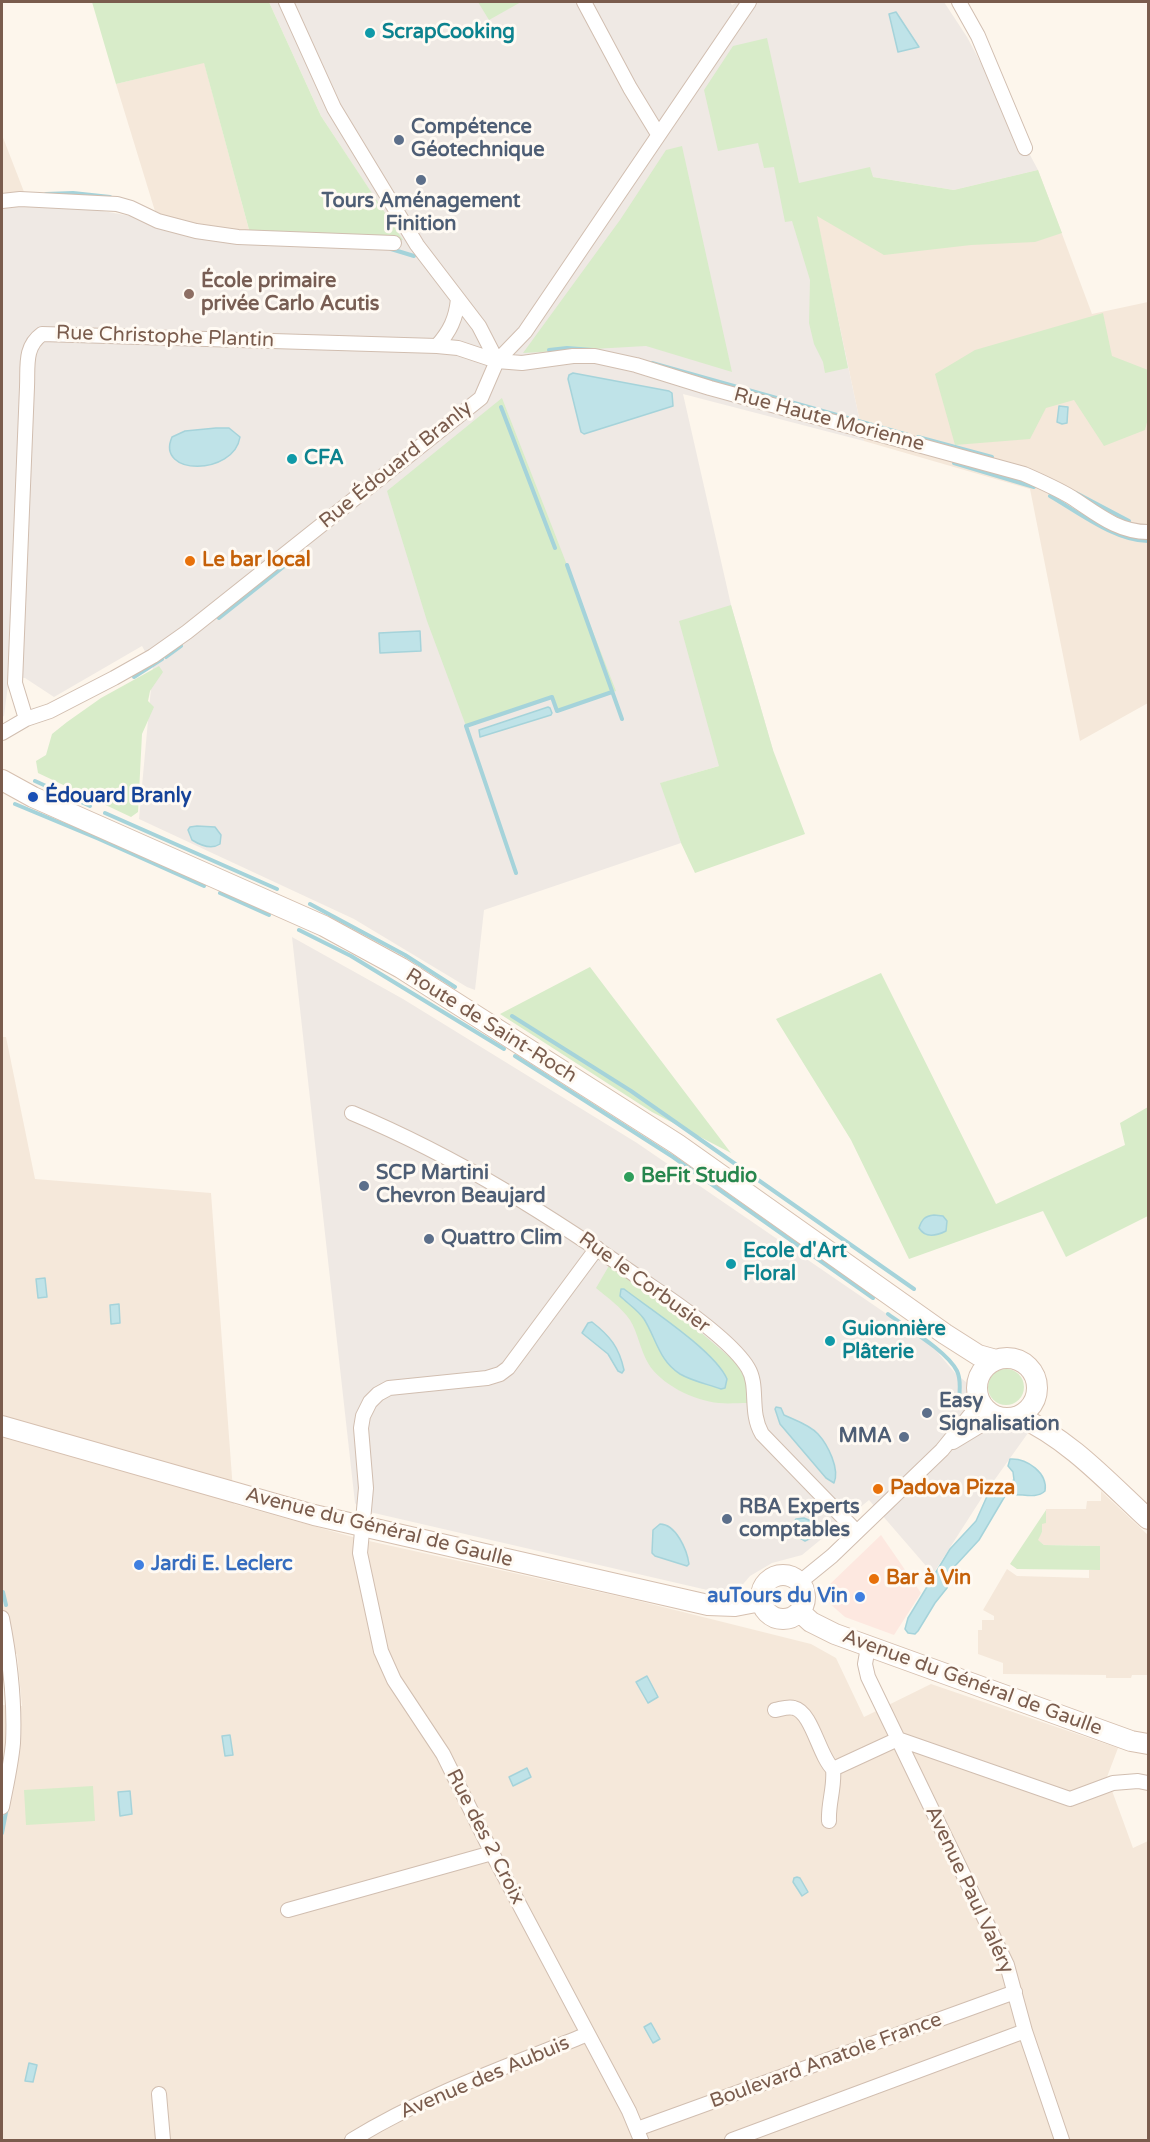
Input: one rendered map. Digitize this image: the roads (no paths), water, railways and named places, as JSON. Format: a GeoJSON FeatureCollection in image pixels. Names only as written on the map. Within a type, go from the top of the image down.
{"type":"FeatureCollection","features":[{"type":"Feature","properties":{"kind":"street"},"geometry":{"type":"LineString","coordinates":[[286,2],[334,108],[417,245],[479,326],[497,361]]}},
{"type":"Feature","properties":{"kind":"street"},"geometry":{"type":"LineString","coordinates":[[584,2],[630,88],[658,134]]}},
{"type":"Feature","properties":{"kind":"street","name":"Rue Édouard Branly"},"geometry":{"type":"LineString","coordinates":[[2,733],[26,718],[50,711],[153,656],[187,632],[481,398],[497,361],[525,332],[749,2]]}},
{"type":"Feature","properties":{"kind":"street"},"geometry":{"type":"LineString","coordinates":[[959,2],[978,36],[1025,148]]}},
{"type":"Feature","properties":{"kind":"street"},"geometry":{"type":"LineString","coordinates":[[2,201],[20,199],[117,204],[158,221],[196,231],[238,237],[394,243]]}},
{"type":"Feature","properties":{"kind":"street"},"geometry":{"type":"LineString","coordinates":[[437,346],[448,333],[456,317],[458,299]]}},
{"type":"Feature","properties":{"kind":"street","name":"Rue Christophe Plantin"},"geometry":{"type":"LineString","coordinates":[[26,718],[15,683],[28,357],[32,341],[42,334],[437,346],[458,348],[497,361]]}},
{"type":"Feature","properties":{"kind":"street","name":"Rue Haute Morienne"},"geometry":{"type":"LineString","coordinates":[[497,361],[522,363],[573,356],[595,356],[636,365],[710,388],[1024,474],[1070,497],[1111,523],[1126,529],[1149,531]]}},
{"type":"Feature","properties":{"kind":"street","name":"Route de Saint-Roch"},"geometry":{"type":"LineString","coordinates":[[2,780],[33,797],[324,926],[401,968],[677,1143],[945,1334],[978,1355],[996,1360]]}},
{"type":"Feature","properties":{"kind":"street","name":"Rue le Corbusier"},"geometry":{"type":"LineString","coordinates":[[352,1113],[437,1151],[521,1199],[674,1302],[736,1353],[752,1376],[754,1410],[762,1434],[857,1532]]}},
{"type":"Feature","properties":{"kind":"street","name":"Rue des 2 Croix"},"geometry":{"type":"LineString","coordinates":[[597,1248],[508,1368],[500,1374],[389,1388],[370,1402],[363,1416],[361,1428],[366,1488],[360,1552],[381,1651],[394,1680],[443,1754],[492,1853],[629,2111],[638,2135]]}},
{"type":"Feature","properties":{"kind":"street","name":"Route de Saint-Roch"},"geometry":{"type":"LineString","coordinates":[[945,1334],[978,1377]]}},
{"type":"Feature","properties":{"kind":"street"},"geometry":{"type":"LineString","coordinates":[[1016,1359],[1032,1372],[1036,1382],[1036,1392],[1030,1407],[1017,1416],[1003,1418],[996,1416],[980,1403],[976,1386],[978,1377],[988,1364],[996,1360],[1016,1359]]}},
{"type":"Feature","properties":{"kind":"street"},"geometry":{"type":"LineString","coordinates":[[1036,1392],[1044,1412],[1063,1442]]}},
{"type":"Feature","properties":{"kind":"street"},"geometry":{"type":"LineString","coordinates":[[800,1582],[857,1532],[942,1450],[980,1403]]}},
{"type":"Feature","properties":{"kind":"street"},"geometry":{"type":"LineString","coordinates":[[942,1450],[996,1416]]}},
{"type":"Feature","properties":{"kind":"street"},"geometry":{"type":"LineString","coordinates":[[1017,1416],[1035,1424],[1063,1442],[1149,1519]]}},
{"type":"Feature","properties":{"kind":"street","name":"Avenue du Général de Gaulle"},"geometry":{"type":"LineString","coordinates":[[2,1426],[293,1509],[361,1526],[708,1605],[735,1606],[761,1601]]}},
{"type":"Feature","properties":{"kind":"street"},"geometry":{"type":"LineString","coordinates":[[777,1576],[789,1576],[800,1582],[805,1600],[800,1612],[795,1616],[781,1619],[768,1613],[761,1601],[766,1583],[777,1576]]}},
{"type":"Feature","properties":{"kind":"street","name":"Avenue du Général de Gaulle"},"geometry":{"type":"LineString","coordinates":[[800,1612],[811,1622],[868,1647],[1131,1741],[1149,1744]]}},
{"type":"Feature","properties":{"kind":"street"},"geometry":{"type":"LineString","coordinates":[[2,1618],[11,1673],[13,1709],[11,1762],[2,1807]]}},
{"type":"Feature","properties":{"kind":"street","name":"Avenue Paul Valéry"},"geometry":{"type":"LineString","coordinates":[[868,1647],[865,1670],[1007,1965],[1025,2031],[1062,2140]]}},
{"type":"Feature","properties":{"kind":"street"},"geometry":{"type":"LineString","coordinates":[[775,1710],[792,1707],[801,1712],[825,1760],[833,1769],[835,1783],[830,1801],[829,1821]]}},
{"type":"Feature","properties":{"kind":"street"},"geometry":{"type":"LineString","coordinates":[[833,1769],[898,1739],[1070,1799],[1113,1783],[1138,1781],[1149,1783]]}},
{"type":"Feature","properties":{"kind":"street"},"geometry":{"type":"LineString","coordinates":[[288,1910],[492,1853]]}},
{"type":"Feature","properties":{"kind":"street","name":"Boulevard Anatole France"},"geometry":{"type":"LineString","coordinates":[[638,2135],[1015,1992]]}},
{"type":"Feature","properties":{"kind":"street","name":"Boulevard Anatole France"},"geometry":{"type":"LineString","coordinates":[[732,2140],[1025,2031]]}},
{"type":"Feature","properties":{"kind":"street","name":"Avenue des Aubuis"},"geometry":{"type":"LineString","coordinates":[[352,2140],[393,2117],[460,2085],[588,2034]]}},
{"type":"Feature","properties":{"kind":"street"},"geometry":{"type":"LineString","coordinates":[[159,2094],[163,2140]]}},
{"type":"Feature","properties":{"kind":"water"},"geometry":{"type":"Polygon","coordinates":[[[896,12],[919,47],[898,52],[889,14],[896,12]]]}},
{"type":"Feature","properties":{"kind":"water"},"geometry":{"type":"Polygon","coordinates":[[[573,373],[669,391],[672,393],[673,406],[584,434],[581,432],[568,379],[573,373]]]}},
{"type":"Feature","properties":{"kind":"water"},"geometry":{"type":"Polygon","coordinates":[[[1059,406],[1068,407],[1067,423],[1057,422],[1059,406]]]}},
{"type":"Feature","properties":{"kind":"water"},"geometry":{"type":"Polygon","coordinates":[[[229,428],[240,437],[235,450],[224,459],[197,466],[184,464],[175,459],[170,450],[172,437],[185,431],[229,428]]]}},
{"type":"Feature","properties":{"kind":"water"},"geometry":{"type":"Polygon","coordinates":[[[420,631],[421,651],[380,653],[379,633],[420,631]]]}},
{"type":"Feature","properties":{"kind":"water"},"geometry":{"type":"Polygon","coordinates":[[[548,707],[551,715],[480,737],[479,730],[548,707]]]}},
{"type":"Feature","properties":{"kind":"water"},"geometry":{"type":"Polygon","coordinates":[[[190,827],[215,827],[221,835],[220,844],[209,847],[192,840],[188,830],[190,827]]]}},
{"type":"Feature","properties":{"kind":"water"},"geometry":{"type":"Polygon","coordinates":[[[934,1215],[943,1216],[947,1221],[946,1231],[928,1235],[919,1228],[924,1218],[934,1215]]]}},
{"type":"Feature","properties":{"kind":"water"},"geometry":{"type":"Polygon","coordinates":[[[45,1278],[47,1297],[38,1298],[36,1279],[45,1278]]]}},
{"type":"Feature","properties":{"kind":"water"},"geometry":{"type":"Polygon","coordinates":[[[621,1289],[665,1319],[710,1356],[727,1379],[725,1388],[721,1389],[695,1381],[673,1369],[667,1363],[644,1319],[620,1296],[621,1289]]]}},
{"type":"Feature","properties":{"kind":"water"},"geometry":{"type":"Polygon","coordinates":[[[119,1304],[120,1323],[111,1324],[110,1305],[119,1304]]]}},
{"type":"Feature","properties":{"kind":"water"},"geometry":{"type":"Polygon","coordinates":[[[592,1322],[609,1337],[616,1348],[624,1370],[622,1373],[618,1371],[608,1354],[582,1333],[588,1323],[592,1322]]]}},
{"type":"Feature","properties":{"kind":"water"},"geometry":{"type":"Polygon","coordinates":[[[776,1407],[781,1408],[784,1415],[811,1428],[822,1439],[834,1464],[834,1483],[826,1478],[780,1424],[776,1407]]]}},
{"type":"Feature","properties":{"kind":"water"},"geometry":{"type":"Polygon","coordinates":[[[1010,1459],[1023,1461],[1035,1468],[1043,1478],[1045,1491],[1031,1496],[1005,1496],[979,1540],[955,1566],[947,1588],[918,1631],[915,1634],[908,1633],[905,1629],[908,1618],[950,1549],[976,1521],[988,1494],[1014,1480],[1013,1472],[1008,1466],[1010,1459]]]}},
{"type":"Feature","properties":{"kind":"water"},"geometry":{"type":"Polygon","coordinates":[[[804,1518],[811,1521],[816,1528],[813,1537],[805,1541],[800,1538],[792,1525],[796,1519],[804,1518]]]}},
{"type":"Feature","properties":{"kind":"water"},"geometry":{"type":"Polygon","coordinates":[[[660,1524],[671,1528],[680,1539],[688,1558],[687,1566],[652,1553],[653,1530],[660,1524]]]}},
{"type":"Feature","properties":{"kind":"water"},"geometry":{"type":"Polygon","coordinates":[[[647,1676],[658,1697],[648,1703],[636,1682],[647,1676]]]}},
{"type":"Feature","properties":{"kind":"water"},"geometry":{"type":"Polygon","coordinates":[[[230,1735],[233,1755],[225,1756],[222,1736],[230,1735]]]}},
{"type":"Feature","properties":{"kind":"water"},"geometry":{"type":"Polygon","coordinates":[[[527,1768],[531,1777],[513,1786],[509,1777],[527,1768]]]}},
{"type":"Feature","properties":{"kind":"water"},"geometry":{"type":"Polygon","coordinates":[[[130,1791],[132,1814],[120,1816],[118,1792],[130,1791]]]}},
{"type":"Feature","properties":{"kind":"water"},"geometry":{"type":"Polygon","coordinates":[[[797,1877],[800,1878],[808,1892],[802,1896],[793,1882],[797,1877]]]}},
{"type":"Feature","properties":{"kind":"water"},"geometry":{"type":"Polygon","coordinates":[[[651,2023],[660,2039],[653,2043],[644,2027],[651,2023]]]}},
{"type":"Feature","properties":{"kind":"water"},"geometry":{"type":"Polygon","coordinates":[[[29,2063],[37,2065],[33,2082],[25,2081],[29,2063]]]}},
{"type":"Feature","properties":{"kind":"waterway"},"geometry":{"type":"LineString","coordinates":[[46,194],[73,193],[110,197]]}},
{"type":"Feature","properties":{"kind":"waterway"},"geometry":{"type":"LineString","coordinates":[[391,249],[414,256]]}},
{"type":"Feature","properties":{"kind":"waterway"},"geometry":{"type":"LineString","coordinates":[[549,350],[567,348],[593,350]]}},
{"type":"Feature","properties":{"kind":"waterway"},"geometry":{"type":"LineString","coordinates":[[652,363],[908,435]]}},
{"type":"Feature","properties":{"kind":"waterway"},"geometry":{"type":"LineString","coordinates":[[501,407],[555,548]]}},
{"type":"Feature","properties":{"kind":"waterway"},"geometry":{"type":"LineString","coordinates":[[918,437],[992,457]]}},
{"type":"Feature","properties":{"kind":"waterway"},"geometry":{"type":"LineString","coordinates":[[954,463],[1034,487]]}},
{"type":"Feature","properties":{"kind":"waterway"},"geometry":{"type":"LineString","coordinates":[[1076,493],[1129,521]]}},
{"type":"Feature","properties":{"kind":"waterway"},"geometry":{"type":"LineString","coordinates":[[1050,496],[1110,531],[1135,540],[1148,541]]}},
{"type":"Feature","properties":{"kind":"waterway"},"geometry":{"type":"LineString","coordinates":[[219,618],[287,564]]}},
{"type":"Feature","properties":{"kind":"waterway"},"geometry":{"type":"LineString","coordinates":[[567,565],[622,719]]}},
{"type":"Feature","properties":{"kind":"waterway"},"geometry":{"type":"LineString","coordinates":[[166,657],[181,646]]}},
{"type":"Feature","properties":{"kind":"waterway"},"geometry":{"type":"LineString","coordinates":[[134,677],[162,659]]}},
{"type":"Feature","properties":{"kind":"waterway"},"geometry":{"type":"LineString","coordinates":[[516,873],[466,726],[552,697],[557,711],[612,692]]}},
{"type":"Feature","properties":{"kind":"waterway"},"geometry":{"type":"LineString","coordinates":[[35,781],[90,806]]}},
{"type":"Feature","properties":{"kind":"waterway"},"geometry":{"type":"LineString","coordinates":[[15,804],[204,886]]}},
{"type":"Feature","properties":{"kind":"waterway"},"geometry":{"type":"LineString","coordinates":[[105,813],[277,889]]}},
{"type":"Feature","properties":{"kind":"waterway"},"geometry":{"type":"LineString","coordinates":[[220,893],[269,915]]}},
{"type":"Feature","properties":{"kind":"waterway"},"geometry":{"type":"LineString","coordinates":[[310,904],[405,955],[455,987]]}},
{"type":"Feature","properties":{"kind":"waterway"},"geometry":{"type":"LineString","coordinates":[[299,930],[351,956],[504,1049]]}},
{"type":"Feature","properties":{"kind":"waterway"},"geometry":{"type":"LineString","coordinates":[[512,1016],[631,1091],[914,1289]]}},
{"type":"Feature","properties":{"kind":"waterway"},"geometry":{"type":"LineString","coordinates":[[515,1056],[673,1157],[873,1298]]}},
{"type":"Feature","properties":{"kind":"waterway"},"geometry":{"type":"LineString","coordinates":[[888,1314],[936,1348],[952,1363],[959,1377],[959,1399]]}},
{"type":"Feature","properties":{"kind":"waterway"},"geometry":{"type":"LineString","coordinates":[[3,1592],[6,1605]]}},
{"type":"Feature","properties":{"kind":"waterway"},"geometry":{"type":"LineString","coordinates":[[2,1833],[7,1807]]}},
{"type":"Feature","properties":{"kind":"place","name":"ScrapCooking"},"geometry":{"type":"Point","coordinates":[370,33]}},
{"type":"Feature","properties":{"kind":"place","name":"Compétence Géotechnique"},"geometry":{"type":"Point","coordinates":[399,140]}},
{"type":"Feature","properties":{"kind":"place","name":"Tours Aménagement Finition"},"geometry":{"type":"Point","coordinates":[421,180]}},
{"type":"Feature","properties":{"kind":"place","name":"École primaire privée Carlo Acutis"},"geometry":{"type":"Point","coordinates":[189,294]}},
{"type":"Feature","properties":{"kind":"place","name":"CFA"},"geometry":{"type":"Point","coordinates":[292,459]}},
{"type":"Feature","properties":{"kind":"place","name":"Le bar local"},"geometry":{"type":"Point","coordinates":[190,561]}},
{"type":"Feature","properties":{"kind":"place","name":"Édouard Branly"},"geometry":{"type":"Point","coordinates":[33,797]}},
{"type":"Feature","properties":{"kind":"place","name":"BeFit Studio"},"geometry":{"type":"Point","coordinates":[629,1177]}},
{"type":"Feature","properties":{"kind":"place","name":"SCP Martini Chevron Beaujard"},"geometry":{"type":"Point","coordinates":[364,1186]}},
{"type":"Feature","properties":{"kind":"place","name":"Quattro Clim"},"geometry":{"type":"Point","coordinates":[429,1239]}},
{"type":"Feature","properties":{"kind":"place","name":"Ecole d'Art Floral"},"geometry":{"type":"Point","coordinates":[731,1264]}},
{"type":"Feature","properties":{"kind":"place","name":"Guionnière Plâterie"},"geometry":{"type":"Point","coordinates":[830,1341]}},
{"type":"Feature","properties":{"kind":"place","name":"Easy Signalisation"},"geometry":{"type":"Point","coordinates":[927,1413]}},
{"type":"Feature","properties":{"kind":"place","name":"MMA"},"geometry":{"type":"Point","coordinates":[904,1437]}},
{"type":"Feature","properties":{"kind":"place","name":"Padova Pizza"},"geometry":{"type":"Point","coordinates":[878,1489]}},
{"type":"Feature","properties":{"kind":"place","name":"RBA Experts comptables"},"geometry":{"type":"Point","coordinates":[727,1519]}},
{"type":"Feature","properties":{"kind":"place","name":"Jardi E. Leclerc"},"geometry":{"type":"Point","coordinates":[139,1565]}},
{"type":"Feature","properties":{"kind":"place","name":"Bar à Vin"},"geometry":{"type":"Point","coordinates":[874,1579]}},
{"type":"Feature","properties":{"kind":"place","name":"auTours du Vin"},"geometry":{"type":"Point","coordinates":[860,1597]}}]}
